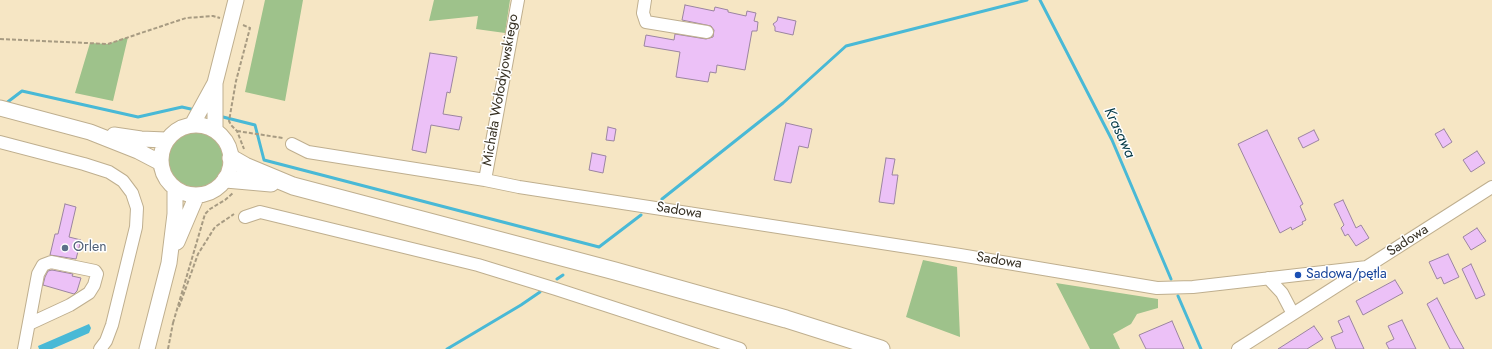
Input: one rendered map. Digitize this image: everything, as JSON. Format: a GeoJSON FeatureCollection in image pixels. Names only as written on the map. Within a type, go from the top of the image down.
{"type":"FeatureCollection","features":[{"type":"Feature","properties":{"kind":"highway"},"geometry":{"type":"LineString","coordinates":[[226,179],[240,168],[293,186],[615,271],[772,315],[881,349]]}},
{"type":"Feature","properties":{"kind":"main road"},"geometry":{"type":"LineString","coordinates":[[236,2],[215,83],[209,118],[223,137],[240,168]]}},
{"type":"Feature","properties":{"kind":"main road"},"geometry":{"type":"LineString","coordinates":[[1,108],[90,132],[138,151],[160,163]]}},
{"type":"Feature","properties":{"kind":"main road"},"geometry":{"type":"LineString","coordinates":[[209,118],[178,130],[166,140],[160,163],[165,177],[175,188],[186,194],[197,195],[208,193],[218,187],[226,179]]}},
{"type":"Feature","properties":{"kind":"main road"},"geometry":{"type":"LineString","coordinates":[[90,132],[141,139],[166,140]]}},
{"type":"Feature","properties":{"kind":"main road"},"geometry":{"type":"LineString","coordinates":[[147,349],[169,263],[175,214],[175,188]]}},
{"type":"Feature","properties":{"kind":"main road"},"geometry":{"type":"LineString","coordinates":[[169,263],[197,195]]}},
{"type":"Feature","properties":{"kind":"street","name":"Michała Wołodyjowskiego"},"geometry":{"type":"LineString","coordinates":[[485,180],[518,0]]}},
{"type":"Feature","properties":{"kind":"street"},"geometry":{"type":"LineString","coordinates":[[645,0],[643,13],[646,22],[707,32]]}},
{"type":"Feature","properties":{"kind":"street"},"geometry":{"type":"LineString","coordinates":[[0,142],[109,172],[123,181],[132,193],[137,208],[136,227],[112,325],[106,341],[100,349]]}},
{"type":"Feature","properties":{"kind":"street","name":"Sadowa"},"geometry":{"type":"LineString","coordinates":[[292,144],[308,152],[485,180],[526,188],[960,255],[1157,288],[1193,287],[1367,268],[1492,187]]}},
{"type":"Feature","properties":{"kind":"street"},"geometry":{"type":"LineString","coordinates":[[240,215],[260,212],[478,265],[740,349]]}},
{"type":"Feature","properties":{"kind":"street"},"geometry":{"type":"LineString","coordinates":[[24,349],[38,274],[43,265],[51,262],[95,271],[97,274],[94,285],[89,293],[70,305],[29,324]]}},
{"type":"Feature","properties":{"kind":"street"},"geometry":{"type":"LineString","coordinates":[[1238,349],[1367,268]]}},
{"type":"Feature","properties":{"kind":"street"},"geometry":{"type":"LineString","coordinates":[[1268,278],[1282,293],[1293,314]]}},
{"type":"Feature","properties":{"kind":"path"},"geometry":{"type":"LineString","coordinates":[[0,39],[108,44],[186,18],[213,16]]}},
{"type":"Feature","properties":{"kind":"path"},"geometry":{"type":"LineString","coordinates":[[209,118],[230,117],[236,81],[250,28]]}},
{"type":"Feature","properties":{"kind":"path"},"geometry":{"type":"LineString","coordinates":[[168,349],[173,323],[205,214],[210,209],[225,200],[242,185],[240,168],[244,148],[237,132],[231,125],[209,118]]}},
{"type":"Feature","properties":{"kind":"path"},"geometry":{"type":"LineString","coordinates":[[237,132],[262,134],[283,138],[292,144]]}},
{"type":"Feature","properties":{"kind":"path"},"geometry":{"type":"LineString","coordinates":[[173,323],[198,254],[215,228],[240,215]]}},
{"type":"Feature","properties":{"kind":"green space"},"geometry":{"type":"Polygon","coordinates":[[[265,0],[303,0],[285,101],[245,92],[265,0]]]}},
{"type":"Feature","properties":{"kind":"green space"},"geometry":{"type":"Polygon","coordinates":[[[434,0],[510,0],[505,33],[476,29],[478,16],[429,21],[434,0]]]}},
{"type":"Feature","properties":{"kind":"green space"},"geometry":{"type":"Polygon","coordinates":[[[128,37],[113,101],[75,93],[90,43],[108,44],[128,37]]]}},
{"type":"Feature","properties":{"kind":"green space"},"geometry":{"type":"Polygon","coordinates":[[[190,132],[200,132],[215,140],[221,149],[223,160],[221,171],[215,180],[200,188],[190,188],[179,183],[172,176],[167,165],[167,155],[172,144],[179,137],[190,132]]]}},
{"type":"Feature","properties":{"kind":"green space"},"geometry":{"type":"Polygon","coordinates":[[[923,260],[957,267],[960,337],[906,317],[923,260]]]}},
{"type":"Feature","properties":{"kind":"green space"},"geometry":{"type":"Polygon","coordinates":[[[1056,283],[1158,299],[1158,308],[1137,314],[1131,324],[1113,334],[1120,349],[1090,349],[1056,283]]]}},
{"type":"Feature","properties":{"kind":"water"},"geometry":{"type":"Polygon","coordinates":[[[89,324],[91,328],[89,333],[52,349],[39,349],[38,346],[89,324]]]}},
{"type":"Feature","properties":{"kind":"building"},"geometry":{"type":"Polygon","coordinates":[[[685,5],[714,11],[715,7],[746,16],[747,11],[756,13],[754,21],[758,22],[757,31],[752,31],[745,70],[717,65],[716,73],[710,72],[708,82],[676,77],[680,52],[644,46],[646,35],[674,40],[675,34],[706,39],[713,37],[714,30],[711,26],[682,20],[685,5]]]}},
{"type":"Feature","properties":{"kind":"building"},"geometry":{"type":"Polygon","coordinates":[[[778,17],[796,21],[793,35],[775,31],[773,24],[777,21],[778,17]]]}},
{"type":"Feature","properties":{"kind":"building"},"geometry":{"type":"Polygon","coordinates":[[[430,53],[457,57],[450,93],[447,92],[443,114],[462,117],[459,130],[431,125],[426,153],[412,150],[430,53]]]}},
{"type":"Feature","properties":{"kind":"building"},"geometry":{"type":"Polygon","coordinates":[[[786,123],[812,129],[808,148],[799,146],[791,183],[774,180],[786,123]]]}},
{"type":"Feature","properties":{"kind":"building"},"geometry":{"type":"Polygon","coordinates":[[[608,127],[616,129],[614,141],[606,140],[608,127]]]}},
{"type":"Feature","properties":{"kind":"building"},"geometry":{"type":"Polygon","coordinates":[[[1444,129],[1452,142],[1443,148],[1435,134],[1444,129]]]}},
{"type":"Feature","properties":{"kind":"building"},"geometry":{"type":"Polygon","coordinates":[[[1267,130],[1303,204],[1300,206],[1306,220],[1302,222],[1303,224],[1292,230],[1291,227],[1280,233],[1238,144],[1267,130]]]}},
{"type":"Feature","properties":{"kind":"building"},"geometry":{"type":"Polygon","coordinates":[[[1314,130],[1319,140],[1303,148],[1298,138],[1314,130]]]}},
{"type":"Feature","properties":{"kind":"building"},"geometry":{"type":"Polygon","coordinates":[[[1477,151],[1485,163],[1471,172],[1463,160],[1477,151]]]}},
{"type":"Feature","properties":{"kind":"building"},"geometry":{"type":"Polygon","coordinates":[[[592,153],[606,156],[603,173],[589,170],[592,153]]]}},
{"type":"Feature","properties":{"kind":"building"},"geometry":{"type":"Polygon","coordinates":[[[886,158],[895,159],[892,175],[898,175],[894,204],[879,202],[886,158]]]}},
{"type":"Feature","properties":{"kind":"building"},"geometry":{"type":"Polygon","coordinates":[[[1343,200],[1356,228],[1361,225],[1369,238],[1356,246],[1348,234],[1345,236],[1341,228],[1344,225],[1334,204],[1343,200]]]}},
{"type":"Feature","properties":{"kind":"building","name":"Orlen"},"geometry":{"type":"Polygon","coordinates":[[[65,204],[76,207],[69,237],[81,240],[76,259],[50,255],[55,234],[58,234],[65,204]]]}},
{"type":"Feature","properties":{"kind":"building"},"geometry":{"type":"Polygon","coordinates":[[[1477,228],[1486,241],[1471,250],[1463,237],[1477,228]]]}},
{"type":"Feature","properties":{"kind":"building"},"geometry":{"type":"Polygon","coordinates":[[[1448,254],[1459,277],[1444,284],[1441,277],[1437,279],[1429,262],[1448,254]]]}},
{"type":"Feature","properties":{"kind":"building"},"geometry":{"type":"Polygon","coordinates":[[[1471,264],[1485,295],[1476,299],[1462,269],[1471,264]]]}},
{"type":"Feature","properties":{"kind":"building"},"geometry":{"type":"Polygon","coordinates":[[[52,270],[73,274],[72,276],[81,278],[77,291],[74,294],[43,285],[48,271],[52,270]]]}},
{"type":"Feature","properties":{"kind":"building"},"geometry":{"type":"Polygon","coordinates":[[[1395,280],[1403,293],[1363,315],[1356,301],[1395,280]]]}},
{"type":"Feature","properties":{"kind":"building"},"geometry":{"type":"Polygon","coordinates":[[[1437,298],[1464,349],[1450,349],[1427,304],[1437,298]]]}},
{"type":"Feature","properties":{"kind":"building"},"geometry":{"type":"Polygon","coordinates":[[[1349,316],[1364,349],[1336,349],[1331,337],[1343,332],[1338,321],[1349,316]]]}},
{"type":"Feature","properties":{"kind":"building"},"geometry":{"type":"Polygon","coordinates":[[[1402,320],[1416,349],[1389,349],[1386,343],[1394,339],[1388,326],[1402,320]]]}},
{"type":"Feature","properties":{"kind":"building"},"geometry":{"type":"Polygon","coordinates":[[[1172,321],[1184,349],[1146,349],[1139,335],[1172,321]]]}},
{"type":"Feature","properties":{"kind":"building"},"geometry":{"type":"Polygon","coordinates":[[[1314,326],[1323,339],[1307,349],[1278,349],[1314,326]]]}},
{"type":"Feature","properties":{"kind":"waterway"},"geometry":{"type":"LineString","coordinates":[[662,199],[783,103],[846,46],[1027,0]]}},
{"type":"Feature","properties":{"kind":"waterway","name":"Krasawa"},"geometry":{"type":"LineString","coordinates":[[1040,0],[1112,140],[1171,279]]}},
{"type":"Feature","properties":{"kind":"waterway"},"geometry":{"type":"LineString","coordinates":[[5,104],[22,91],[138,117],[182,107],[195,110]]}},
{"type":"Feature","properties":{"kind":"waterway"},"geometry":{"type":"LineString","coordinates":[[219,116],[255,125],[264,160],[599,247],[641,215]]}},
{"type":"Feature","properties":{"kind":"waterway"},"geometry":{"type":"LineString","coordinates":[[557,279],[563,275]]}},
{"type":"Feature","properties":{"kind":"waterway"},"geometry":{"type":"LineString","coordinates":[[447,349],[540,292]]}},
{"type":"Feature","properties":{"kind":"waterway","name":"Krasawa"},"geometry":{"type":"LineString","coordinates":[[1178,296],[1201,349]]}},
{"type":"Feature","properties":{"kind":"place","name":"Orlen"},"geometry":{"type":"Point","coordinates":[65,248]}},
{"type":"Feature","properties":{"kind":"place","name":"Sadowa/pętla"},"geometry":{"type":"Point","coordinates":[1298,275]}}]}
